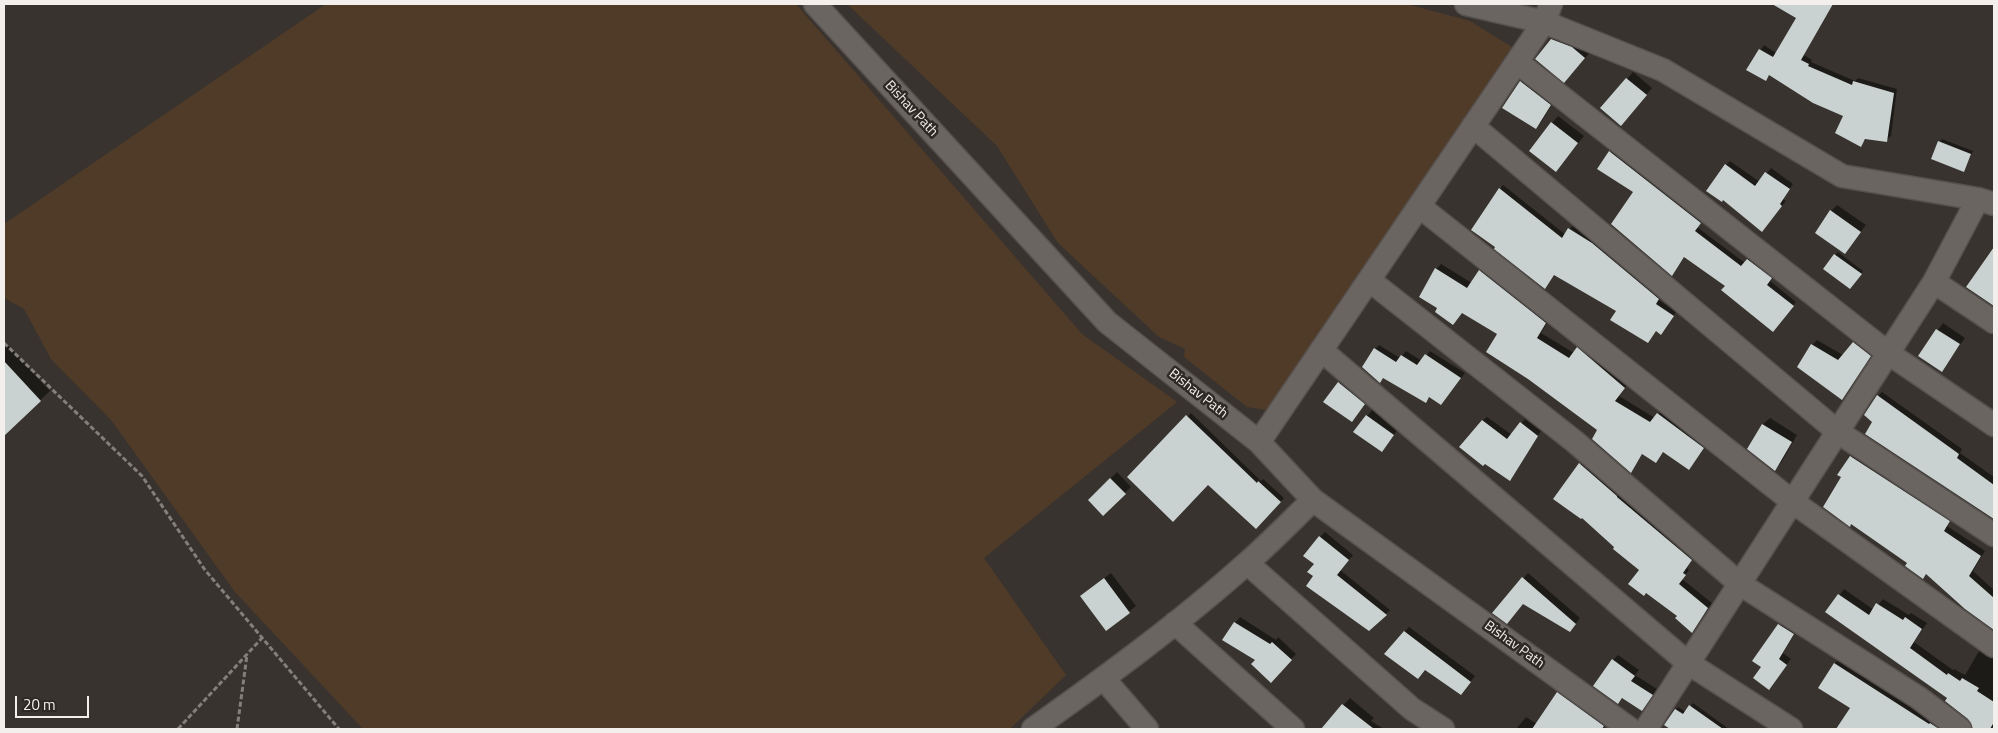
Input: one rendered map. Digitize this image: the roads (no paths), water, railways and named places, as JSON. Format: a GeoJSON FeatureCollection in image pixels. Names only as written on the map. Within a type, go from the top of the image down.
{"type":"FeatureCollection","features":[{"type":"Feature","properties":{"kind":"street","name":"Bishav Path"},"geometry":{"type":"LineString","coordinates":[[815,4],[1107,322],[1259,442],[1313,500],[1630,729]]}},
{"type":"Feature","properties":{"kind":"street"},"geometry":{"type":"LineString","coordinates":[[1466,4],[1547,13],[1663,70],[1842,176],[1986,201],[1646,729]]}},
{"type":"Feature","properties":{"kind":"street"},"geometry":{"type":"LineString","coordinates":[[1259,442],[1517,62],[1547,13]]}},
{"type":"Feature","properties":{"kind":"street"},"geometry":{"type":"LineString","coordinates":[[1517,62],[1888,353],[1994,425]]}},
{"type":"Feature","properties":{"kind":"street"},"geometry":{"type":"LineString","coordinates":[[1473,126],[1838,432],[1994,535]]}},
{"type":"Feature","properties":{"kind":"street"},"geometry":{"type":"LineString","coordinates":[[1419,206],[1793,502],[1994,646]]}},
{"type":"Feature","properties":{"kind":"street"},"geometry":{"type":"LineString","coordinates":[[1369,280],[1574,441],[1740,584],[1919,698],[1960,729]]}},
{"type":"Feature","properties":{"kind":"street"},"geometry":{"type":"LineString","coordinates":[[1934,282],[1994,322]]}},
{"type":"Feature","properties":{"kind":"street"},"geometry":{"type":"LineString","coordinates":[[1321,350],[1688,663],[1791,729]]}},
{"type":"Feature","properties":{"kind":"street"},"geometry":{"type":"LineString","coordinates":[[1033,729],[1104,679],[1175,623],[1247,563],[1313,500]]}},
{"type":"Feature","properties":{"kind":"street"},"geometry":{"type":"LineString","coordinates":[[1247,563],[1412,710],[1442,729]]}},
{"type":"Feature","properties":{"kind":"street"},"geometry":{"type":"LineString","coordinates":[[1175,623],[1293,729]]}},
{"type":"Feature","properties":{"kind":"street"},"geometry":{"type":"LineString","coordinates":[[1104,679],[1147,729]]}}]}
